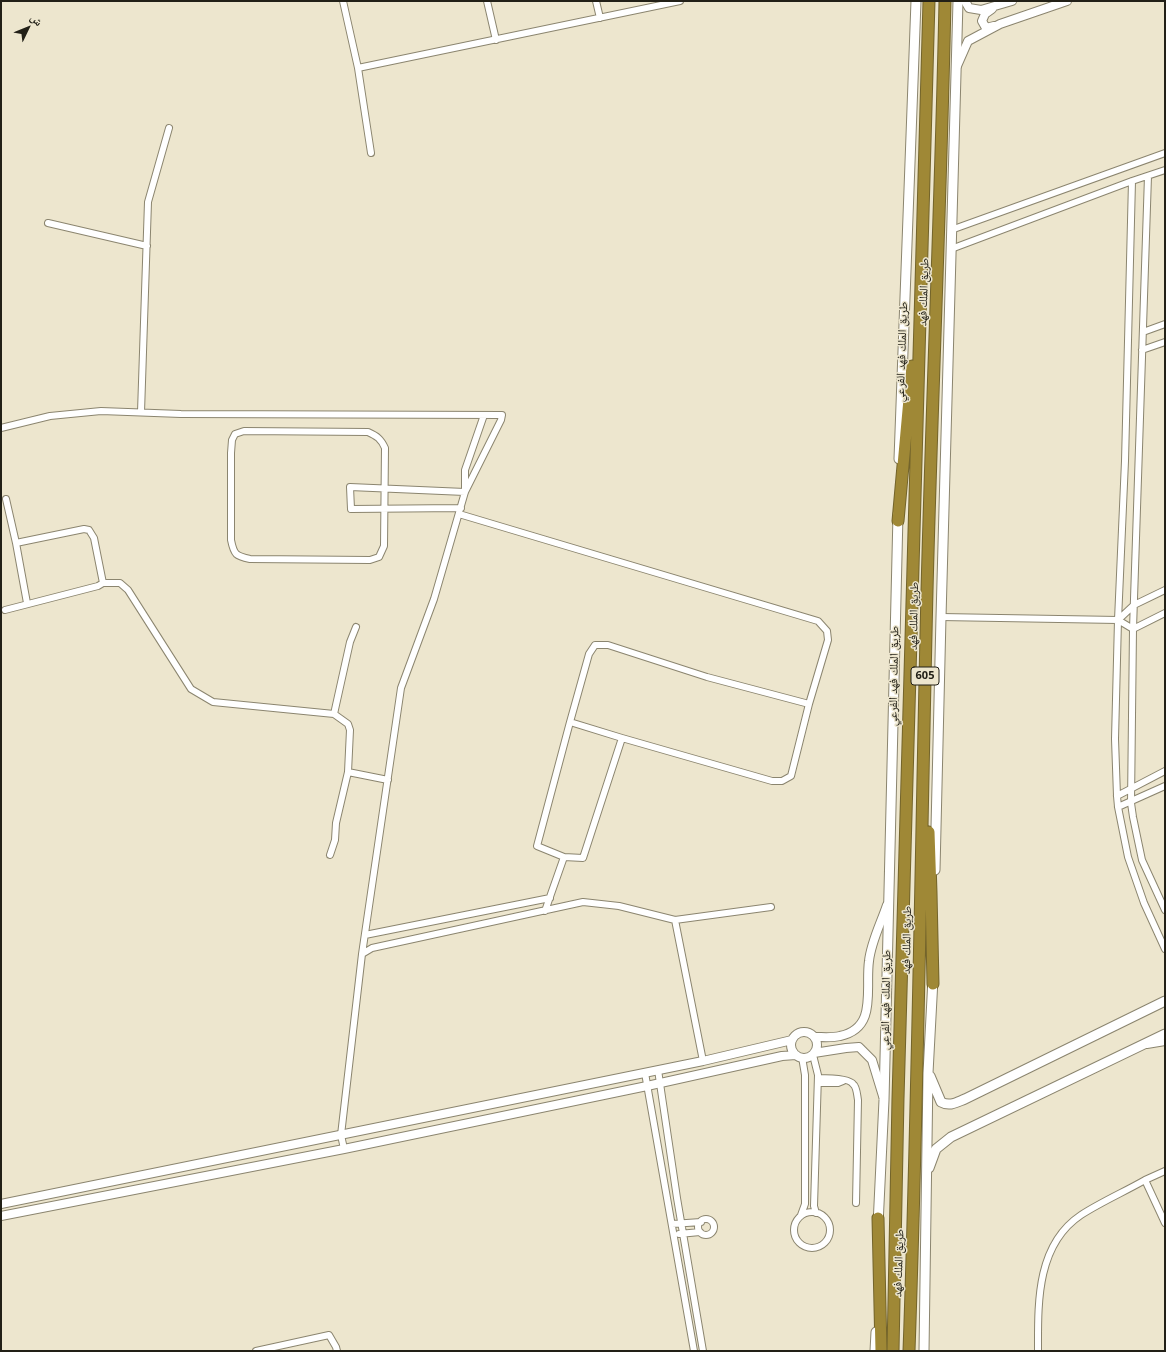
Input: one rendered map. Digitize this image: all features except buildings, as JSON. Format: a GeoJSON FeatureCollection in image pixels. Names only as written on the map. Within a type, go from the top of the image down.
{"type":"FeatureCollection","features":[{"type":"Feature","properties":{"kind":"highway","name":"طريق الملك فهد"},"geometry":{"type":"LineString","coordinates":[[893,1351],[898,1082],[929,1]]}},
{"type":"Feature","properties":{"kind":"highway","name":"طريق الملك فهد"},"geometry":{"type":"LineString","coordinates":[[909,1351],[913,1233],[925,674],[945,1]]}},
{"type":"Feature","properties":{"kind":"highway"},"geometry":{"type":"LineString","coordinates":[[898,521],[921,252]]}},
{"type":"Feature","properties":{"kind":"highway"},"geometry":{"type":"LineString","coordinates":[[925,674],[933,984]]}},
{"type":"Feature","properties":{"kind":"highway"},"geometry":{"type":"LineString","coordinates":[[878,1218],[881,1351]]}},
{"type":"Feature","properties":{"kind":"main road","name":"طريق الملك فهد الفرعي"},"geometry":{"type":"LineString","coordinates":[[875,1351],[878,1218],[884,1100],[900,417],[916,1]]}},
{"type":"Feature","properties":{"kind":"main road"},"geometry":{"type":"LineString","coordinates":[[924,1351],[928,1073],[933,984],[941,617],[958,1]]}},
{"type":"Feature","properties":{"kind":"main road"},"geometry":{"type":"LineString","coordinates":[[928,1073],[941,1102],[951,1105],[1165,1001]]}},
{"type":"Feature","properties":{"kind":"main road"},"geometry":{"type":"LineString","coordinates":[[927,1173],[936,1149],[951,1137],[1165,1034]]}},
{"type":"Feature","properties":{"kind":"street"},"geometry":{"type":"LineString","coordinates":[[343,1],[358,68],[371,153]]}},
{"type":"Feature","properties":{"kind":"street"},"geometry":{"type":"LineString","coordinates":[[488,1],[496,40]]}},
{"type":"Feature","properties":{"kind":"street"},"geometry":{"type":"LineString","coordinates":[[596,1],[600,18]]}},
{"type":"Feature","properties":{"kind":"street"},"geometry":{"type":"LineString","coordinates":[[358,68],[680,1]]}},
{"type":"Feature","properties":{"kind":"street"},"geometry":{"type":"LineString","coordinates":[[965,1],[969,8],[981,10],[1012,1]]}},
{"type":"Feature","properties":{"kind":"street"},"geometry":{"type":"LineString","coordinates":[[998,6],[985,14],[982,21],[986,28],[1067,1]]}},
{"type":"Feature","properties":{"kind":"street"},"geometry":{"type":"LineString","coordinates":[[956,68],[968,41],[1000,24]]}},
{"type":"Feature","properties":{"kind":"street"},"geometry":{"type":"LineString","coordinates":[[141,412],[148,202],[169,128]]}},
{"type":"Feature","properties":{"kind":"street"},"geometry":{"type":"LineString","coordinates":[[951,230],[1165,152]]}},
{"type":"Feature","properties":{"kind":"street"},"geometry":{"type":"LineString","coordinates":[[951,250],[1132,181],[1165,170]]}},
{"type":"Feature","properties":{"kind":"street"},"geometry":{"type":"LineString","coordinates":[[1148,176],[1133,629],[1131,802],[1142,860],[1165,910]]}},
{"type":"Feature","properties":{"kind":"street"},"geometry":{"type":"LineString","coordinates":[[1132,181],[1125,461],[1118,620],[1115,739],[1117,796],[1128,857],[1144,903],[1165,949]]}},
{"type":"Feature","properties":{"kind":"street"},"geometry":{"type":"LineString","coordinates":[[48,223],[147,246]]}},
{"type":"Feature","properties":{"kind":"street"},"geometry":{"type":"LineString","coordinates":[[1143,332],[1165,324]]}},
{"type":"Feature","properties":{"kind":"street"},"geometry":{"type":"LineString","coordinates":[[1142,350],[1165,342]]}},
{"type":"Feature","properties":{"kind":"street"},"geometry":{"type":"LineString","coordinates":[[1,428],[50,416],[101,411],[189,414],[502,415],[501,420],[465,492],[434,599],[401,688],[362,954],[341,1135],[344,1148]]}},
{"type":"Feature","properties":{"kind":"street"},"geometry":{"type":"LineString","coordinates":[[465,492],[465,470],[484,415]]}},
{"type":"Feature","properties":{"kind":"street"},"geometry":{"type":"LineString","coordinates":[[244,431],[368,432],[377,436],[385,448],[384,489],[384,546],[379,557],[370,560],[250,559],[238,556],[233,550],[231,540],[232,440],[235,434],[244,431]]}},
{"type":"Feature","properties":{"kind":"street"},"geometry":{"type":"LineString","coordinates":[[465,492],[350,487],[351,509],[384,508],[460,511],[818,621],[828,630],[828,640],[809,704],[791,776],[782,781],[772,781],[570,722]]}},
{"type":"Feature","properties":{"kind":"street"},"geometry":{"type":"LineString","coordinates":[[6,499],[27,603]]}},
{"type":"Feature","properties":{"kind":"street"},"geometry":{"type":"LineString","coordinates":[[16,543],[84,529],[90,530],[94,538],[103,583]]}},
{"type":"Feature","properties":{"kind":"street"},"geometry":{"type":"LineString","coordinates":[[5,610],[27,603],[98,586],[103,583],[120,583],[128,590],[191,689],[213,702],[334,714],[348,724],[350,730],[348,772],[336,823],[335,840],[330,855]]}},
{"type":"Feature","properties":{"kind":"street"},"geometry":{"type":"LineString","coordinates":[[1118,620],[1134,605],[1165,590]]}},
{"type":"Feature","properties":{"kind":"street"},"geometry":{"type":"LineString","coordinates":[[1133,629],[1165,613]]}},
{"type":"Feature","properties":{"kind":"street"},"geometry":{"type":"LineString","coordinates":[[941,617],[1118,620],[1133,629]]}},
{"type":"Feature","properties":{"kind":"street"},"geometry":{"type":"LineString","coordinates":[[334,714],[350,642],[356,627]]}},
{"type":"Feature","properties":{"kind":"street"},"geometry":{"type":"LineString","coordinates":[[622,738],[583,858],[564,857],[537,846],[589,654],[595,646],[608,645],[707,677],[809,704]]}},
{"type":"Feature","properties":{"kind":"street"},"geometry":{"type":"LineString","coordinates":[[1117,796],[1165,771]]}},
{"type":"Feature","properties":{"kind":"street"},"geometry":{"type":"LineString","coordinates":[[348,772],[388,780]]}},
{"type":"Feature","properties":{"kind":"street"},"geometry":{"type":"LineString","coordinates":[[1118,808],[1165,786]]}},
{"type":"Feature","properties":{"kind":"street"},"geometry":{"type":"LineString","coordinates":[[545,911],[564,857]]}},
{"type":"Feature","properties":{"kind":"street"},"geometry":{"type":"LineString","coordinates":[[365,935],[550,898]]}},
{"type":"Feature","properties":{"kind":"street"},"geometry":{"type":"LineString","coordinates":[[815,1037],[839,1036],[854,1031],[863,1022],[867,1012],[869,959],[889,898]]}},
{"type":"Feature","properties":{"kind":"street"},"geometry":{"type":"LineString","coordinates":[[362,954],[372,948],[583,902],[619,906],[675,920],[771,907]]}},
{"type":"Feature","properties":{"kind":"street"},"geometry":{"type":"LineString","coordinates":[[675,920],[704,1061]]}},
{"type":"Feature","properties":{"kind":"street"},"geometry":{"type":"LineString","coordinates":[[802,1215],[805,1204],[805,1074],[799,1056],[791,1047],[792,1040],[796,1034],[804,1031],[811,1033],[815,1037],[817,1046],[814,1054],[818,1080],[814,1206],[816,1213]]}},
{"type":"Feature","properties":{"kind":"street"},"geometry":{"type":"LineString","coordinates":[[1,1204],[704,1061],[792,1040]]}},
{"type":"Feature","properties":{"kind":"street"},"geometry":{"type":"LineString","coordinates":[[1142,1045],[1165,1042]]}},
{"type":"Feature","properties":{"kind":"street"},"geometry":{"type":"LineString","coordinates":[[1,1216],[647,1086],[782,1056],[809,1057],[814,1054],[859,1047],[872,1060],[884,1100]]}},
{"type":"Feature","properties":{"kind":"street"},"geometry":{"type":"LineString","coordinates":[[658,1070],[681,1224],[703,1351]]}},
{"type":"Feature","properties":{"kind":"street"},"geometry":{"type":"LineString","coordinates":[[645,1073],[694,1351]]}},
{"type":"Feature","properties":{"kind":"street"},"geometry":{"type":"LineString","coordinates":[[818,1080],[838,1083],[843,1080],[851,1081],[855,1085],[858,1100],[856,1203]]}},
{"type":"Feature","properties":{"kind":"street"},"geometry":{"type":"LineString","coordinates":[[806,1108],[818,1108]]}},
{"type":"Feature","properties":{"kind":"street"},"geometry":{"type":"LineString","coordinates":[[805,1162],[816,1163]]}},
{"type":"Feature","properties":{"kind":"street"},"geometry":{"type":"LineString","coordinates":[[1038,1351],[1038,1306],[1041,1283],[1047,1258],[1062,1233],[1080,1216],[1145,1180],[1165,1171]]}},
{"type":"Feature","properties":{"kind":"street"},"geometry":{"type":"LineString","coordinates":[[1145,1180],[1165,1223]]}},
{"type":"Feature","properties":{"kind":"street"},"geometry":{"type":"LineString","coordinates":[[807,1212],[816,1213],[824,1217],[829,1224],[829,1237],[816,1248],[807,1248],[803,1246],[796,1241],[794,1237],[794,1224],[802,1215],[807,1212]]}},
{"type":"Feature","properties":{"kind":"street"},"geometry":{"type":"LineString","coordinates":[[672,1224],[701,1222],[705,1220],[710,1221],[714,1227],[709,1235],[705,1235],[700,1232],[674,1235]]}},
{"type":"Feature","properties":{"kind":"street"},"geometry":{"type":"LineString","coordinates":[[700,1232],[699,1227],[701,1222]]}},
{"type":"Feature","properties":{"kind":"street"},"geometry":{"type":"LineString","coordinates":[[256,1351],[329,1335],[337,1351]]}}]}
